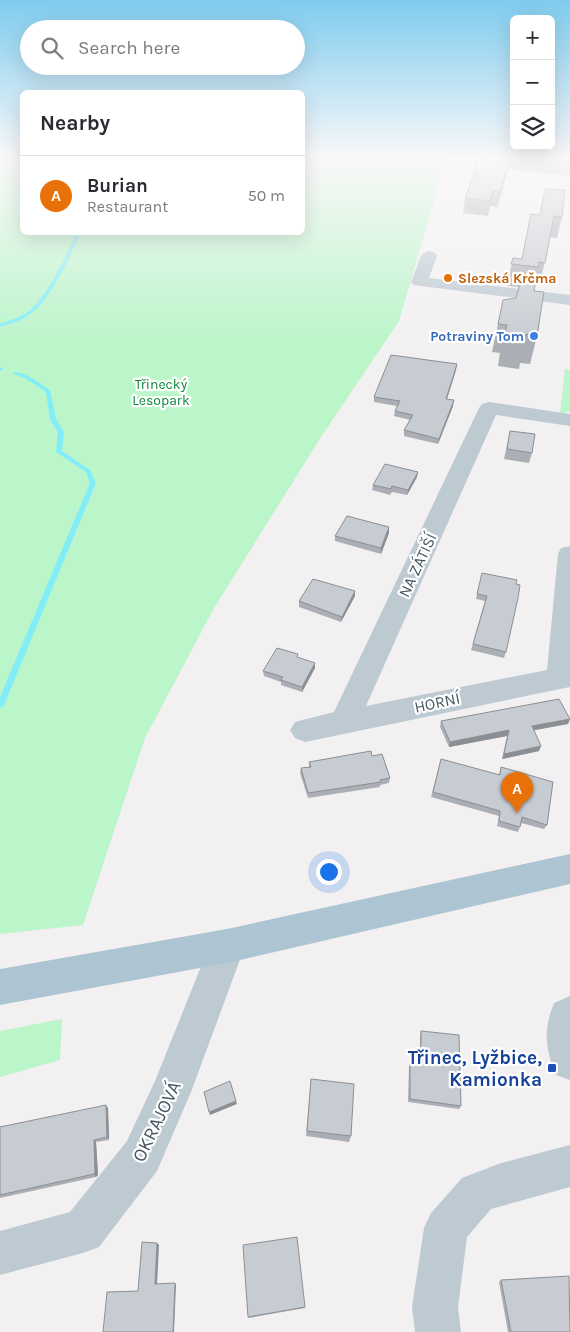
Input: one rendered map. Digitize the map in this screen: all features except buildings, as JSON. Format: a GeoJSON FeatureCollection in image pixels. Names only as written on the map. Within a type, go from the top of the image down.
{"type":"FeatureCollection","features":[{"type":"Feature","properties":{"kind":"main road"},"geometry":{"type":"LineString","coordinates":[[0,987],[227,946],[570,869]]}},
{"type":"Feature","properties":{"kind":"street"},"geometry":{"type":"LineString","coordinates":[[429,256],[419,282],[570,300]]}},
{"type":"Feature","properties":{"kind":"street"},"geometry":{"type":"LineString","coordinates":[[504,312],[508,293]]}},
{"type":"Feature","properties":{"kind":"street","name":"NA ZÁTIŠÍ"},"geometry":{"type":"LineString","coordinates":[[344,722],[489,408],[570,420]]}},
{"type":"Feature","properties":{"kind":"street"},"geometry":{"type":"LineString","coordinates":[[565,677],[570,554]]}},
{"type":"Feature","properties":{"kind":"street","name":"HORNÍ"},"geometry":{"type":"LineString","coordinates":[[305,730],[565,677]]}},
{"type":"Feature","properties":{"kind":"street","name":"OKRAJOVÁ"},"geometry":{"type":"LineString","coordinates":[[0,1253],[83,1231],[142,1156],[171,1092],[227,946]]}},
{"type":"Feature","properties":{"kind":"street"},"geometry":{"type":"LineString","coordinates":[[570,1015],[567,1016],[564,1031],[570,1061]]}},
{"type":"Feature","properties":{"kind":"street"},"geometry":{"type":"LineString","coordinates":[[438,1332],[435,1307],[446,1228],[476,1193],[501,1184],[570,1166]]}},
{"type":"Feature","properties":{"kind":"green space","name":"Třinecký Lesopark"},"geometry":{"type":"Polygon","coordinates":[[[0,218],[20,218],[20,235],[305,235],[305,218],[429,218],[399,321],[321,437],[214,608],[145,738],[83,925],[0,934],[0,218]]]}},
{"type":"Feature","properties":{"kind":"green space"},"geometry":{"type":"Polygon","coordinates":[[[565,369],[570,370],[570,411],[560,414],[565,369]]]}},
{"type":"Feature","properties":{"kind":"green space"},"geometry":{"type":"Polygon","coordinates":[[[62,1019],[60,1060],[0,1077],[0,1031],[62,1019]]]}},
{"type":"Feature","properties":{"kind":"waterway"},"geometry":{"type":"LineString","coordinates":[[0,326],[26,315],[41,300],[49,290],[70,253],[78,235]]}},
{"type":"Feature","properties":{"kind":"waterway"},"geometry":{"type":"LineString","coordinates":[[0,705],[93,483],[88,471],[59,452],[61,432],[53,419],[48,391],[27,377],[16,373]]}},
{"type":"Feature","properties":{"kind":"place","name":"Slezská Krčma"},"geometry":{"type":"Point","coordinates":[448,278]}},
{"type":"Feature","properties":{"kind":"place","name":"Potraviny Tom"},"geometry":{"type":"Point","coordinates":[534,336]}},
{"type":"Feature","properties":{"kind":"place","name":"Burian"},"geometry":{"type":"Point","coordinates":[517,813]}},
{"type":"Feature","properties":{"kind":"place","name":"Třinec, Lyžbice, Kamionka"},"geometry":{"type":"Point","coordinates":[552,1068]}}]}
